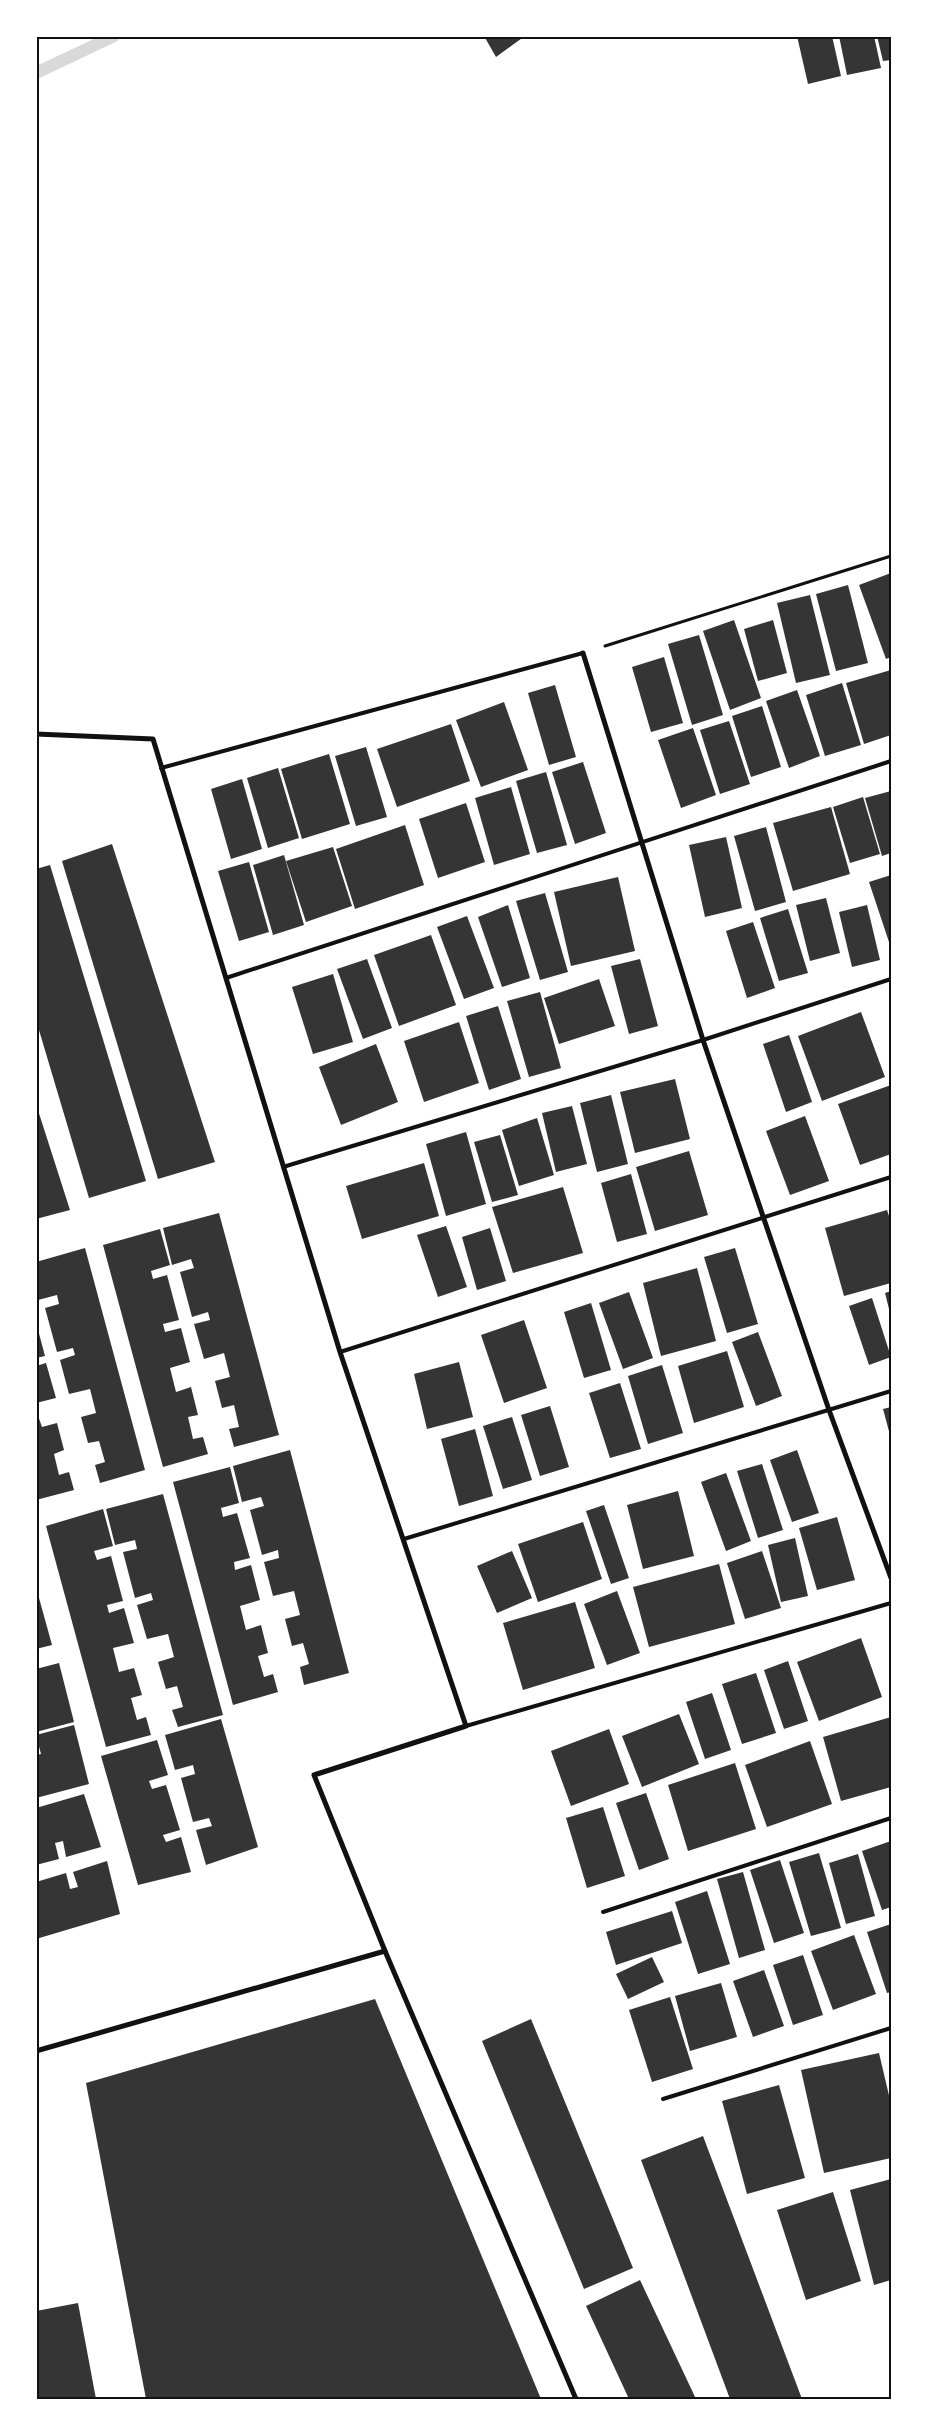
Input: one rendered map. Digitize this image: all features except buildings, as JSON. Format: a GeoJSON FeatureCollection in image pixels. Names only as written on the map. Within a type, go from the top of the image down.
{"type":"FeatureCollection","features":[{"type":"Feature","properties":{"kind":"street"},"geometry":{"type":"LineString","coordinates":[[583,653],[703,1040],[829,1410],[891,1578]]}},
{"type":"Feature","properties":{"kind":"street"},"geometry":{"type":"LineString","coordinates":[[36,734],[153,739],[340,1352],[466,1726],[314,1775],[385,1951],[576,2399]]}},
{"type":"Feature","properties":{"kind":"street"},"geometry":{"type":"LineString","coordinates":[[36,2051],[385,1951]]}},
{"type":"Feature","properties":{"kind":"lane"},"geometry":{"type":"LineString","coordinates":[[162,768],[583,653]]}},
{"type":"Feature","properties":{"kind":"lane"},"geometry":{"type":"LineString","coordinates":[[226,978],[641,841],[891,761]]}},
{"type":"Feature","properties":{"kind":"lane"},"geometry":{"type":"LineString","coordinates":[[283,1167],[703,1040],[891,979]]}},
{"type":"Feature","properties":{"kind":"lane"},"geometry":{"type":"LineString","coordinates":[[340,1352],[764,1219],[891,1177]]}},
{"type":"Feature","properties":{"kind":"lane"},"geometry":{"type":"LineString","coordinates":[[404,1539],[891,1391]]}},
{"type":"Feature","properties":{"kind":"lane"},"geometry":{"type":"LineString","coordinates":[[466,1726],[891,1603]]}},
{"type":"Feature","properties":{"kind":"lane"},"geometry":{"type":"LineString","coordinates":[[603,1912],[891,1818]]}},
{"type":"Feature","properties":{"kind":"lane"},"geometry":{"type":"LineString","coordinates":[[663,2100],[891,2028]]}},
{"type":"Feature","properties":{"kind":"path"},"geometry":{"type":"LineString","coordinates":[[583,653],[891,556]]}},
{"type":"Feature","properties":{"kind":"waterway"},"geometry":{"type":"LineString","coordinates":[[36,73],[114,36]]}}]}
